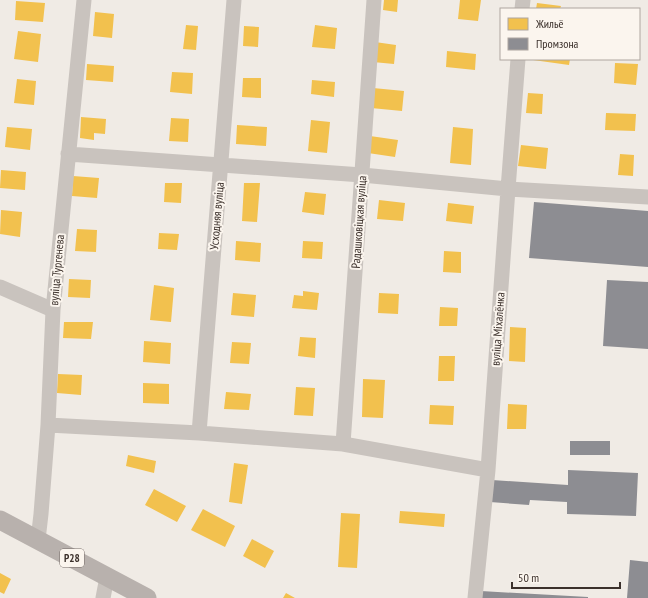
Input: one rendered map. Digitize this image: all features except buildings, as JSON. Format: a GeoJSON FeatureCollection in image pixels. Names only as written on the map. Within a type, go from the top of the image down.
{"type":"FeatureCollection","features":[{"type":"Feature","properties":{"kind":"main road","name":"Р28"},"geometry":{"type":"LineString","coordinates":[[0,520],[147,598]]}},
{"type":"Feature","properties":{"kind":"street","name":"вуліца Тургенева"},"geometry":{"type":"LineString","coordinates":[[38,540],[48,425],[53,310],[84,0]]}},
{"type":"Feature","properties":{"kind":"street","name":"Усходняя вуліца"},"geometry":{"type":"LineString","coordinates":[[199,433],[234,0]]}},
{"type":"Feature","properties":{"kind":"street","name":"Радашковіцкая вуліца"},"geometry":{"type":"LineString","coordinates":[[342,444],[374,0]]}},
{"type":"Feature","properties":{"kind":"street","name":"вуліца Міхалёнка"},"geometry":{"type":"LineString","coordinates":[[475,598],[488,470],[518,60]]}},
{"type":"Feature","properties":{"kind":"street"},"geometry":{"type":"LineString","coordinates":[[68,154],[362,175],[508,188],[648,197]]}},
{"type":"Feature","properties":{"kind":"street"},"geometry":{"type":"LineString","coordinates":[[0,287],[53,310]]}},
{"type":"Feature","properties":{"kind":"street"},"geometry":{"type":"LineString","coordinates":[[48,425],[199,433],[342,444],[488,470]]}},
{"type":"Feature","properties":{"kind":"street"},"geometry":{"type":"LineString","coordinates":[[103,598],[107,577]]}}]}
